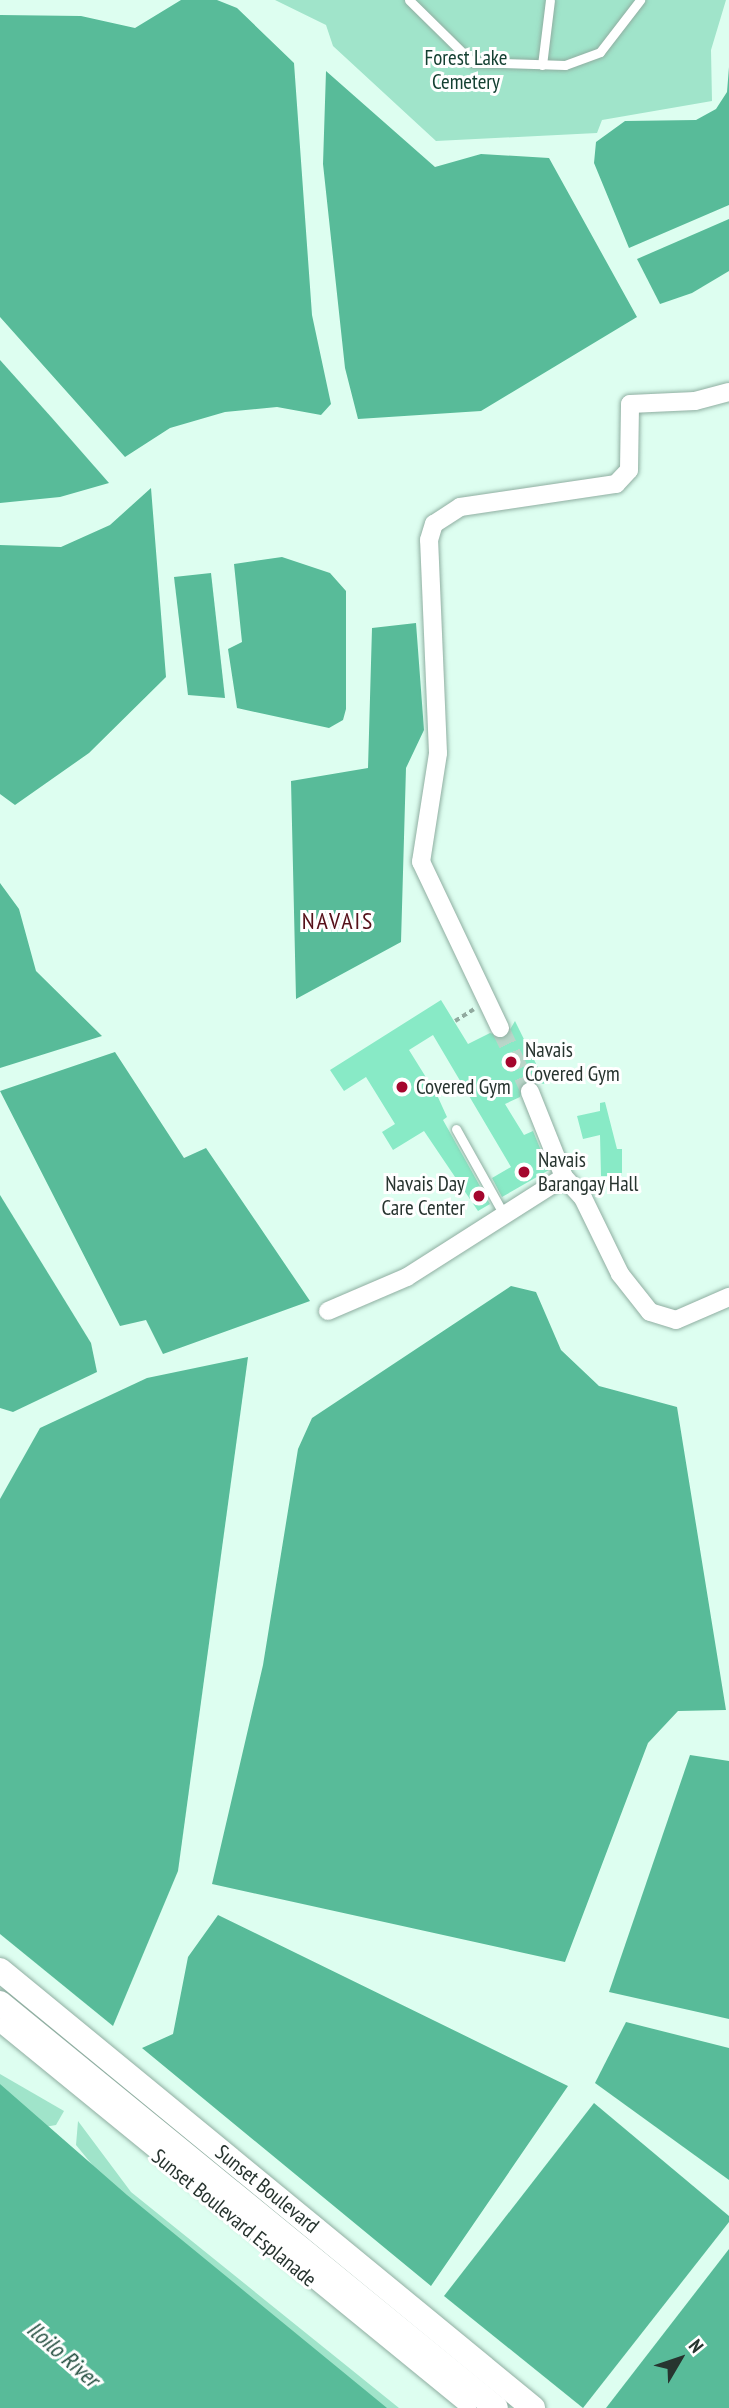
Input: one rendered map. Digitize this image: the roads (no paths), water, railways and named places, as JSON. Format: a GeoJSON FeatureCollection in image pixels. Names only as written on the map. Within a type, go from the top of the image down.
{"type":"FeatureCollection","features":[{"type":"Feature","properties":{"kind":"main road","name":"Sunset Boulevard"},"geometry":{"type":"LineString","coordinates":[[0,1970],[501,2402]]}},
{"type":"Feature","properties":{"kind":"main road","name":"Sunset Boulevard"},"geometry":{"type":"LineString","coordinates":[[0,2003],[501,2402],[533,2408]]}},
{"type":"Feature","properties":{"kind":"street"},"geometry":{"type":"LineString","coordinates":[[500,1028],[421,862],[438,753],[429,540],[434,524],[460,507],[616,484],[629,470],[630,404],[695,401],[729,392]]}},
{"type":"Feature","properties":{"kind":"street"},"geometry":{"type":"LineString","coordinates":[[530,1092],[564,1177],[583,1198],[621,1274],[650,1312],[676,1320],[729,1297]]}},
{"type":"Feature","properties":{"kind":"street"},"geometry":{"type":"LineString","coordinates":[[328,1311],[407,1277],[503,1213],[564,1177]]}},
{"type":"Feature","properties":{"kind":"street","name":"Sunset Boulevard Esplanade"},"geometry":{"type":"LineString","coordinates":[[0,2025],[469,2408]]}},
{"type":"Feature","properties":{"kind":"lane"},"geometry":{"type":"LineString","coordinates":[[409,0],[472,62],[542,65],[565,65],[600,52],[640,0]]}},
{"type":"Feature","properties":{"kind":"lane"},"geometry":{"type":"LineString","coordinates":[[542,65],[550,0]]}},
{"type":"Feature","properties":{"kind":"lane"},"geometry":{"type":"LineString","coordinates":[[456,1129],[503,1213]]}},
{"type":"Feature","properties":{"kind":"water"},"geometry":{"type":"Polygon","coordinates":[[[181,0],[217,0],[237,8],[294,63],[312,315],[331,404],[321,415],[277,407],[225,412],[170,428],[125,457],[0,317],[0,15],[81,16],[135,28],[181,0]]]}},
{"type":"Feature","properties":{"kind":"water"},"geometry":{"type":"Polygon","coordinates":[[[729,67],[729,205],[629,248],[594,163],[596,142],[625,121],[696,120],[716,109],[727,92],[729,67]]]}},
{"type":"Feature","properties":{"kind":"water"},"geometry":{"type":"Polygon","coordinates":[[[326,71],[435,167],[481,154],[549,158],[637,317],[481,411],[358,419],[345,368],[323,164],[326,71]]]}},
{"type":"Feature","properties":{"kind":"water"},"geometry":{"type":"Polygon","coordinates":[[[729,219],[729,271],[692,293],[660,304],[637,259],[729,219]]]}},
{"type":"Feature","properties":{"kind":"water"},"geometry":{"type":"Polygon","coordinates":[[[0,360],[109,483],[60,497],[0,503],[0,360]]]}},
{"type":"Feature","properties":{"kind":"water"},"geometry":{"type":"Polygon","coordinates":[[[151,488],[166,677],[89,753],[15,805],[0,794],[0,545],[61,547],[110,525],[151,488]]]}},
{"type":"Feature","properties":{"kind":"water"},"geometry":{"type":"Polygon","coordinates":[[[282,557],[330,573],[346,591],[346,709],[343,720],[329,728],[237,708],[228,649],[242,642],[234,564],[282,557]]]}},
{"type":"Feature","properties":{"kind":"water"},"geometry":{"type":"Polygon","coordinates":[[[211,573],[225,698],[188,695],[174,577],[211,573]]]}},
{"type":"Feature","properties":{"kind":"water"},"geometry":{"type":"Polygon","coordinates":[[[416,623],[424,730],[406,768],[401,942],[296,999],[291,781],[368,768],[372,628],[416,623]]]}},
{"type":"Feature","properties":{"kind":"water"},"geometry":{"type":"Polygon","coordinates":[[[0,883],[19,909],[36,971],[102,1036],[0,1068],[0,883]]]}},
{"type":"Feature","properties":{"kind":"water"},"geometry":{"type":"Polygon","coordinates":[[[115,1052],[184,1158],[206,1148],[310,1301],[163,1354],[146,1320],[120,1326],[0,1091],[115,1052]]]}},
{"type":"Feature","properties":{"kind":"water"},"geometry":{"type":"Polygon","coordinates":[[[0,1195],[91,1343],[97,1372],[13,1412],[0,1408],[0,1195]]]}},
{"type":"Feature","properties":{"kind":"water"},"geometry":{"type":"Polygon","coordinates":[[[511,1286],[536,1292],[561,1350],[599,1386],[677,1407],[726,1710],[678,1711],[648,1743],[565,1962],[212,1884],[263,1665],[298,1449],[312,1418],[511,1286]]]}},
{"type":"Feature","properties":{"kind":"water"},"geometry":{"type":"Polygon","coordinates":[[[248,1357],[178,1871],[113,2026],[0,1934],[0,1499],[40,1428],[147,1378],[248,1357]]]}},
{"type":"Feature","properties":{"kind":"water"},"geometry":{"type":"Polygon","coordinates":[[[690,1755],[729,1761],[729,2019],[609,1992],[690,1755]]]}},
{"type":"Feature","properties":{"kind":"water"},"geometry":{"type":"Polygon","coordinates":[[[218,1915],[568,2086],[431,2286],[142,2048],[173,2034],[188,1957],[218,1915]]]}},
{"type":"Feature","properties":{"kind":"water"},"geometry":{"type":"Polygon","coordinates":[[[626,2022],[729,2048],[729,2180],[595,2083],[626,2022]]]}},
{"type":"Feature","properties":{"kind":"water","name":"Iloilo River"},"geometry":{"type":"Polygon","coordinates":[[[0,2084],[127,2195],[387,2408],[0,2408],[0,2084]]]}},
{"type":"Feature","properties":{"kind":"water"},"geometry":{"type":"Polygon","coordinates":[[[594,2103],[729,2216],[729,2222],[583,2408],[444,2296],[594,2103]]]}},
{"type":"Feature","properties":{"kind":"water"},"geometry":{"type":"Polygon","coordinates":[[[729,2249],[729,2408],[606,2408],[729,2249]]]}},
{"type":"Feature","properties":{"kind":"tunnel"},"geometry":{"type":"LineString","coordinates":[[500,1028],[530,1092]]}},
{"type":"Feature","properties":{"kind":"place","name":"Navais Covered Gym"},"geometry":{"type":"Point","coordinates":[511,1062]}},
{"type":"Feature","properties":{"kind":"place","name":"Covered Gym"},"geometry":{"type":"Point","coordinates":[402,1087]}},
{"type":"Feature","properties":{"kind":"place","name":"Navais Barangay Hall"},"geometry":{"type":"Point","coordinates":[524,1172]}},
{"type":"Feature","properties":{"kind":"place","name":"Navais Day Care Center"},"geometry":{"type":"Point","coordinates":[479,1196]}},
{"type":"Feature","properties":{"kind":"district","name":"NAVAIS"},"geometry":{"type":"Point","coordinates":[338,921]}},
{"type":"Feature","properties":{"kind":"park label","name":"Forest Lake Cemetery"},"geometry":{"type":"Point","coordinates":[466,70]}}]}
